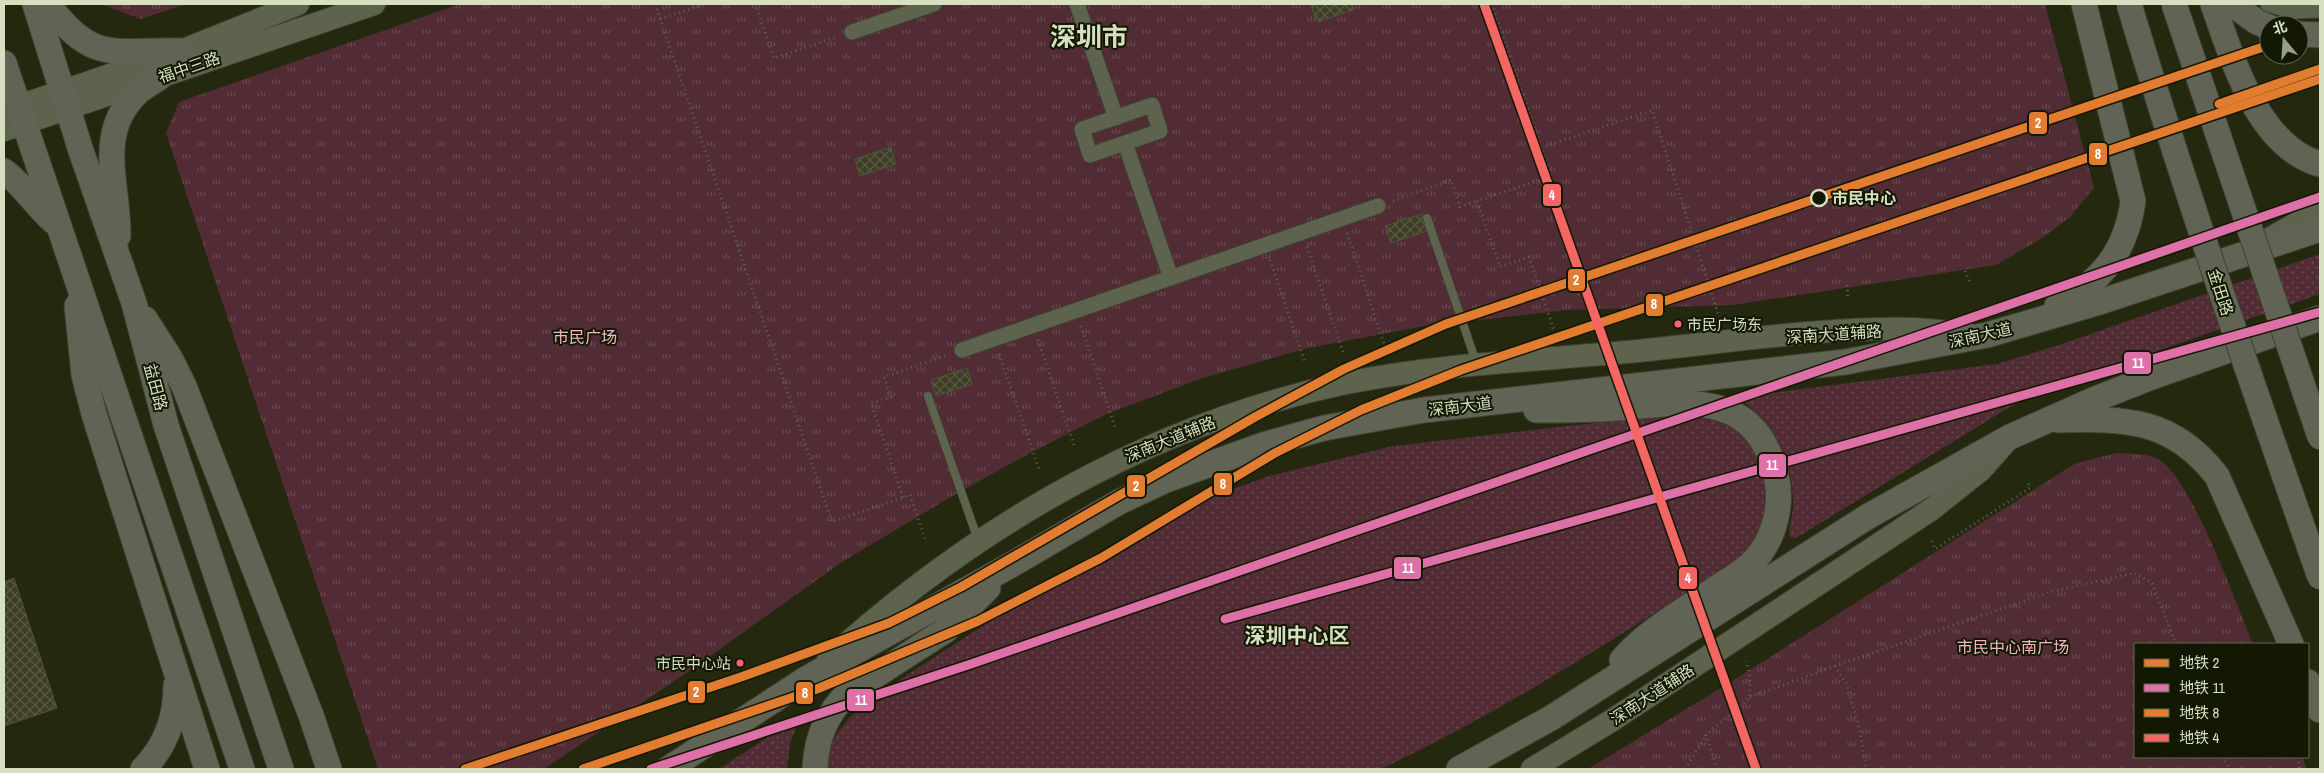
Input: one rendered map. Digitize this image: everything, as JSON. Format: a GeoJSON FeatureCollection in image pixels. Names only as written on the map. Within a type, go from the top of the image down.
{"type":"FeatureCollection","features":[{"type":"Feature","properties":{"kind":"main road","name":"益田路"},"geometry":{"type":"LineString","coordinates":[[35,4],[118,261],[134,304],[166,425],[281,769]]}},
{"type":"Feature","properties":{"kind":"main road"},"geometry":{"type":"LineString","coordinates":[[48,4],[74,35],[102,49],[126,52],[151,50],[181,51]]}},
{"type":"Feature","properties":{"kind":"main road","name":"福中三路"},"geometry":{"type":"LineString","coordinates":[[12,118],[65,99],[298,4]]}},
{"type":"Feature","properties":{"kind":"main road","name":"福中三路"},"geometry":{"type":"LineString","coordinates":[[65,99],[160,77],[374,4]]}},
{"type":"Feature","properties":{"kind":"main road"},"geometry":{"type":"LineString","coordinates":[[2026,323],[2079,293],[2097,278],[2116,257],[2130,226],[2134,201],[2128,172],[2084,4]]}},
{"type":"Feature","properties":{"kind":"main road","name":"金田路"},"geometry":{"type":"LineString","coordinates":[[2129,4],[2161,112],[2247,369],[2320,578]]}},
{"type":"Feature","properties":{"kind":"main road"},"geometry":{"type":"LineString","coordinates":[[2174,4],[2320,436]]}},
{"type":"Feature","properties":{"kind":"main road"},"geometry":{"type":"LineString","coordinates":[[2213,4],[2224,37],[2264,122],[2278,140],[2297,154],[2320,164]]}},
{"type":"Feature","properties":{"kind":"main road"},"geometry":{"type":"LineString","coordinates":[[2232,4],[2259,23]]}},
{"type":"Feature","properties":{"kind":"main road"},"geometry":{"type":"LineString","coordinates":[[4,63],[12,118],[74,266],[242,769]]}},
{"type":"Feature","properties":{"kind":"main road"},"geometry":{"type":"LineString","coordinates":[[118,261],[118,216],[111,146],[116,127],[128,105],[138,92],[160,77]]}},
{"type":"Feature","properties":{"kind":"main road"},"geometry":{"type":"LineString","coordinates":[[4,171],[13,177],[38,209],[58,225]]}},
{"type":"Feature","properties":{"kind":"main road"},"geometry":{"type":"LineString","coordinates":[[2235,258],[2320,210]]}},
{"type":"Feature","properties":{"kind":"main road","name":"深南大道"},"geometry":{"type":"LineString","coordinates":[[668,769],[806,679],[1011,565],[1119,502],[1166,480],[1222,458],[1324,428],[1466,405],[1845,362],[1987,336],[2235,258],[2320,229]]}},
{"type":"Feature","properties":{"kind":"main road"},"geometry":{"type":"LineString","coordinates":[[74,266],[84,375],[207,769]]}},
{"type":"Feature","properties":{"kind":"main road"},"geometry":{"type":"LineString","coordinates":[[134,304],[158,339],[184,386],[312,718],[329,769]]}},
{"type":"Feature","properties":{"kind":"main road"},"geometry":{"type":"LineString","coordinates":[[1459,769],[1508,743],[1591,693],[1868,517],[2010,437],[2046,420],[2149,378],[2320,318]]}},
{"type":"Feature","properties":{"kind":"main road","name":"深南大道辅路"},"geometry":{"type":"LineString","coordinates":[[806,679],[869,623],[978,540],[1113,463],[1186,430],[1266,404],[1349,383],[1478,366],[1838,332],[1914,330],[1987,336]]}},
{"type":"Feature","properties":{"kind":"main road"},"geometry":{"type":"LineString","coordinates":[[1466,405],[1517,410],[1574,410],[1669,403],[1712,404],[1742,420],[1761,438],[1768,450],[1777,479],[1779,498],[1776,520],[1765,546],[1754,561],[1736,575],[1659,626],[1625,656],[1591,693]]}},
{"type":"Feature","properties":{"kind":"main road"},"geometry":{"type":"LineString","coordinates":[[2046,420],[2116,421],[2158,428],[2174,435],[2201,456],[2217,476],[2291,643]]}},
{"type":"Feature","properties":{"kind":"main road","name":"深南大道辅路"},"geometry":{"type":"LineString","coordinates":[[1532,769],[1611,721],[1932,509],[1980,470],[2010,437]]}},
{"type":"Feature","properties":{"kind":"main road"},"geometry":{"type":"LineString","coordinates":[[814,769],[816,746],[824,722],[834,706],[848,693],[946,630],[1011,565]]}},
{"type":"Feature","properties":{"kind":"main road"},"geometry":{"type":"LineString","coordinates":[[143,769],[163,743],[170,726],[176,695],[174,666]]}},
{"type":"Feature","properties":{"kind":"main road"},"geometry":{"type":"LineString","coordinates":[[2309,684],[2320,710]]}},
{"type":"Feature","properties":{"kind":"main road"},"geometry":{"type":"LineString","coordinates":[[312,718],[342,769]]}},
{"type":"Feature","properties":{"kind":"street"},"geometry":{"type":"LineString","coordinates":[[852,32],[934,4]]}},
{"type":"Feature","properties":{"kind":"street"},"geometry":{"type":"LineString","coordinates":[[1077,4],[1116,118]]}},
{"type":"Feature","properties":{"kind":"street"},"geometry":{"type":"LineString","coordinates":[[2268,4],[2292,11],[2320,10]]}},
{"type":"Feature","properties":{"kind":"street"},"geometry":{"type":"LineString","coordinates":[[1152,105],[1160,131],[1090,155],[1082,129],[1116,118],[1152,105]]}},
{"type":"Feature","properties":{"kind":"street"},"geometry":{"type":"LineString","coordinates":[[1125,143],[1171,278]]}},
{"type":"Feature","properties":{"kind":"street"},"geometry":{"type":"LineString","coordinates":[[962,350],[1378,206]]}},
{"type":"Feature","properties":{"kind":"lane"},"geometry":{"type":"LineString","coordinates":[[1427,218],[1478,366]]}},
{"type":"Feature","properties":{"kind":"lane"},"geometry":{"type":"LineString","coordinates":[[928,396],[978,540]]}},
{"type":"Feature","properties":{"kind":"path"},"geometry":{"type":"LineString","coordinates":[[655,4],[832,522],[910,495],[925,539]]}},
{"type":"Feature","properties":{"kind":"path"},"geometry":{"type":"LineString","coordinates":[[660,19],[706,4]]}},
{"type":"Feature","properties":{"kind":"path"},"geometry":{"type":"LineString","coordinates":[[755,4],[774,58],[852,32]]}},
{"type":"Feature","properties":{"kind":"path"},"geometry":{"type":"LineString","coordinates":[[1378,206],[1451,180],[1460,207],[1551,176],[1492,4]]}},
{"type":"Feature","properties":{"kind":"path"},"geometry":{"type":"LineString","coordinates":[[1541,148],[1652,110],[1718,313]]}},
{"type":"Feature","properties":{"kind":"path"},"geometry":{"type":"LineString","coordinates":[[1477,201],[1500,267],[1529,257],[1554,330]]}},
{"type":"Feature","properties":{"kind":"path"},"geometry":{"type":"LineString","coordinates":[[1342,219],[1385,347]]}},
{"type":"Feature","properties":{"kind":"path"},"geometry":{"type":"LineString","coordinates":[[1302,233],[1344,355]]}},
{"type":"Feature","properties":{"kind":"path"},"geometry":{"type":"LineString","coordinates":[[1265,245],[1305,362]]}},
{"type":"Feature","properties":{"kind":"path"},"geometry":{"type":"LineString","coordinates":[[1965,270],[1971,285]]}},
{"type":"Feature","properties":{"kind":"path"},"geometry":{"type":"LineString","coordinates":[[1847,285],[1848,300]]}},
{"type":"Feature","properties":{"kind":"path"},"geometry":{"type":"LineString","coordinates":[[1075,311],[1115,427]]}},
{"type":"Feature","properties":{"kind":"path"},"geometry":{"type":"LineString","coordinates":[[1033,326],[1075,448]]}},
{"type":"Feature","properties":{"kind":"path"},"geometry":{"type":"LineString","coordinates":[[994,340],[1039,469]]}},
{"type":"Feature","properties":{"kind":"path"},"geometry":{"type":"LineString","coordinates":[[903,497],[871,403],[891,397],[884,376],[962,350]]}},
{"type":"Feature","properties":{"kind":"path"},"geometry":{"type":"LineString","coordinates":[[1932,542],[1935,549],[2030,488],[2028,481]]}},
{"type":"Feature","properties":{"kind":"path"},"geometry":{"type":"LineString","coordinates":[[1685,769],[1706,735],[1750,697],[2050,592],[2134,573],[2152,584],[2176,643]]}},
{"type":"Feature","properties":{"kind":"path"},"geometry":{"type":"LineString","coordinates":[[1746,661],[1750,676],[1750,697]]}},
{"type":"Feature","properties":{"kind":"path"},"geometry":{"type":"LineString","coordinates":[[1835,666],[1847,685],[1860,731],[1866,769]]}},
{"type":"Feature","properties":{"kind":"path"},"geometry":{"type":"LineString","coordinates":[[1706,735],[1717,769]]}},
{"type":"Feature","properties":{"kind":"path"},"geometry":{"type":"LineString","coordinates":[[2223,758],[2230,769]]}},
{"type":"Feature","properties":{"kind":"green space"},"geometry":{"type":"Polygon","coordinates":[[[101,4],[186,4],[141,19],[101,4]]]}},
{"type":"Feature","properties":{"kind":"green space","name":"市民广场"},"geometry":{"type":"Polygon","coordinates":[[[460,4],[2045,4],[2094,188],[2069,218],[2039,240],[1996,265],[1733,305],[1568,310],[1424,326],[1304,349],[1200,379],[1104,415],[949,498],[842,562],[689,671],[544,769],[378,769],[166,133],[179,102],[460,4]]]}},
{"type":"Feature","properties":{"kind":"green space"},"geometry":{"type":"Polygon","coordinates":[[[2320,254],[2320,294],[2066,383],[2013,405],[1796,538],[1790,537],[1793,491],[1787,463],[1775,437],[1745,403],[1747,396],[1997,364],[2059,345],[2320,254]]]}},
{"type":"Feature","properties":{"kind":"green space"},"geometry":{"type":"Polygon","coordinates":[[[1672,414],[1716,417],[1736,429],[1749,443],[1758,459],[1764,476],[1767,495],[1766,513],[1760,531],[1751,547],[1737,560],[1518,697],[1381,769],[827,769],[827,759],[837,734],[861,705],[1086,559],[1211,497],[1269,476],[1393,446],[1672,414]]]}},
{"type":"Feature","properties":{"kind":"green space","name":"市民中心南广场"},"geometry":{"type":"Polygon","coordinates":[[[2117,453],[2144,455],[2158,459],[2171,471],[2185,490],[2212,544],[2253,643],[2134,643],[2134,758],[2302,758],[2307,769],[1588,769],[1729,683],[2076,463],[2117,453]]]}},
{"type":"Feature","properties":{"kind":"green space"},"geometry":{"type":"Polygon","coordinates":[[[788,724],[796,728],[790,744],[787,769],[719,769],[788,724]]]}},
{"type":"Feature","properties":{"kind":"building"},"geometry":{"type":"Polygon","coordinates":[[[1317,4],[1351,4],[1353,10],[1317,22],[1311,6],[1317,4]]]}},
{"type":"Feature","properties":{"kind":"building"},"geometry":{"type":"Polygon","coordinates":[[[891,147],[896,164],[860,176],[855,159],[891,147]]]}},
{"type":"Feature","properties":{"kind":"building"},"geometry":{"type":"Polygon","coordinates":[[[1422,214],[1427,231],[1391,243],[1385,226],[1422,214]]]}},
{"type":"Feature","properties":{"kind":"building"},"geometry":{"type":"Polygon","coordinates":[[[967,368],[972,384],[936,396],[931,380],[967,368]]]}},
{"type":"Feature","properties":{"kind":"building"},"geometry":{"type":"Polygon","coordinates":[[[14,578],[57,708],[4,726],[4,582],[14,578]]]}},
{"type":"Feature","properties":{"kind":"metro line","name":"4"},"geometry":{"type":"LineString","coordinates":[[1484,4],[1756,769]]}},
{"type":"Feature","properties":{"kind":"metro line","name":"2"},"geometry":{"type":"LineString","coordinates":[[465,769],[741,677],[889,623],[961,587],[1255,417],[1344,369],[1446,324],[2259,48]]}},
{"type":"Feature","properties":{"kind":"metro line","name":"2"},"geometry":{"type":"LineString","coordinates":[[2219,104],[2320,69]]}},
{"type":"Feature","properties":{"kind":"metro line","name":"8"},"geometry":{"type":"LineString","coordinates":[[583,769],[817,689],[978,621],[1101,558],[1275,453],[1361,410],[1461,370],[2320,79]]}},
{"type":"Feature","properties":{"kind":"metro line","name":"11"},"geometry":{"type":"LineString","coordinates":[[651,769],[971,664],[2320,197]]}},
{"type":"Feature","properties":{"kind":"metro line","name":"11"},"geometry":{"type":"LineString","coordinates":[[1225,619],[2320,312]]}},
{"type":"Feature","properties":{"kind":"place","name":"市民中心"},"geometry":{"type":"Point","coordinates":[1819,198]}},
{"type":"Feature","properties":{"kind":"place","name":"市民广场东"},"geometry":{"type":"Point","coordinates":[1678,324]}},
{"type":"Feature","properties":{"kind":"place","name":"市民中心站"},"geometry":{"type":"Point","coordinates":[740,663]}},
{"type":"Feature","properties":{"kind":"district","name":"深圳市"},"geometry":{"type":"Point","coordinates":[1089,36]}},
{"type":"Feature","properties":{"kind":"district","name":"深圳中心区"},"geometry":{"type":"Point","coordinates":[1297,635]}}]}
